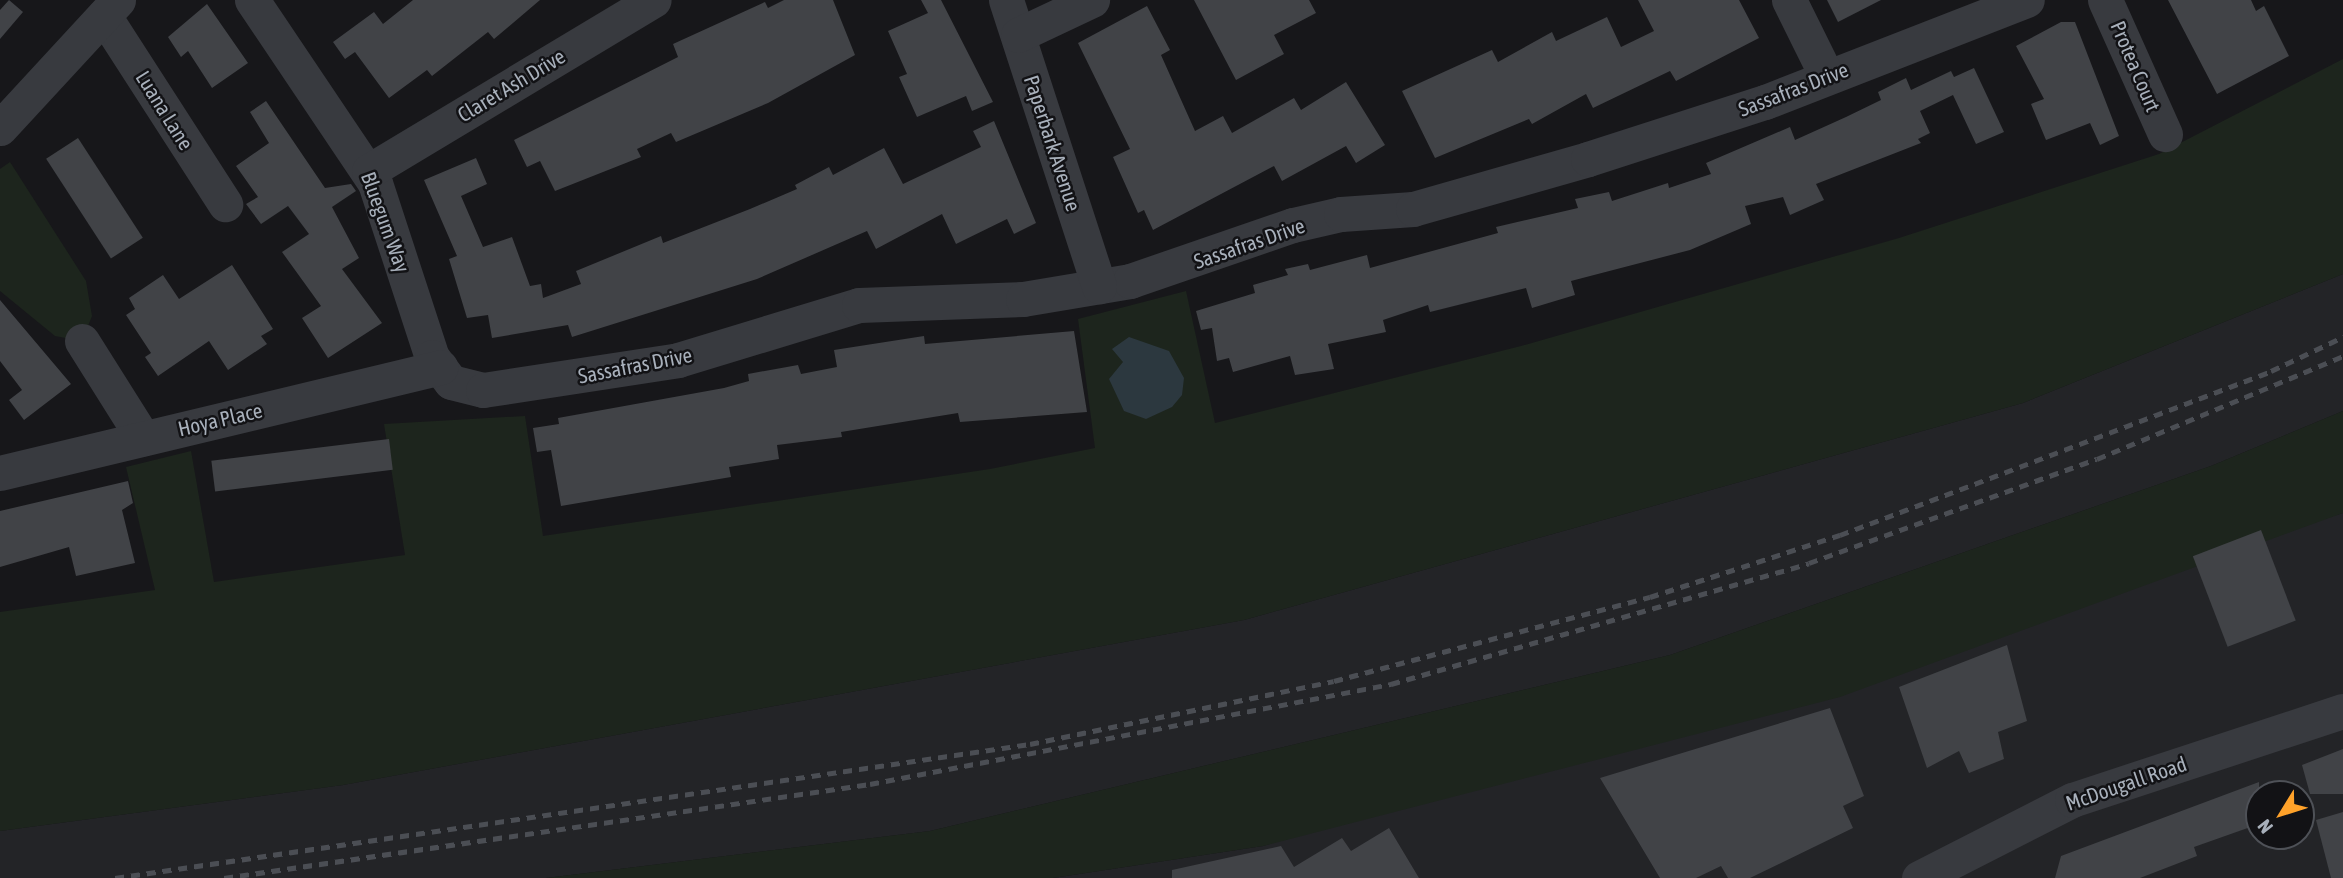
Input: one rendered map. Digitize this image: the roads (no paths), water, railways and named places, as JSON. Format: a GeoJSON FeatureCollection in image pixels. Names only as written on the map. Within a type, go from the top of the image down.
{"type":"FeatureCollection","features":[{"type":"Feature","properties":{"kind":"street","name":"Claret Ash Drive"},"geometry":{"type":"LineString","coordinates":[[369,171],[654,0]]}},
{"type":"Feature","properties":{"kind":"street","name":"Paperbark Avenue"},"geometry":{"type":"LineString","coordinates":[[1006,0],[1099,286]]}},
{"type":"Feature","properties":{"kind":"street"},"geometry":{"type":"LineString","coordinates":[[1018,35],[1092,0]]}},
{"type":"Feature","properties":{"kind":"street"},"geometry":{"type":"LineString","coordinates":[[1789,0],[1827,77]]}},
{"type":"Feature","properties":{"kind":"street","name":"Sassafras Drive"},"geometry":{"type":"LineString","coordinates":[[445,374],[483,390],[678,360],[859,305],[1023,299],[1099,286],[1198,262],[1293,225],[1341,214],[1413,209],[1575,163],[1827,77],[1950,13],[2027,0]]}},
{"type":"Feature","properties":{"kind":"street","name":"Protea Court"},"geometry":{"type":"LineString","coordinates":[[2105,0],[2165,134]]}},
{"type":"Feature","properties":{"kind":"street","name":"Bluegum Way"},"geometry":{"type":"LineString","coordinates":[[253,1],[369,171],[445,374]]}},
{"type":"Feature","properties":{"kind":"street"},"geometry":{"type":"LineString","coordinates":[[0,128],[111,8]]}},
{"type":"Feature","properties":{"kind":"street","name":"Luana Lane"},"geometry":{"type":"LineString","coordinates":[[111,8],[225,204]]}},
{"type":"Feature","properties":{"kind":"street"},"geometry":{"type":"LineString","coordinates":[[82,341],[143,438]]}},
{"type":"Feature","properties":{"kind":"street","name":"Hoya Place"},"geometry":{"type":"LineString","coordinates":[[0,473],[143,438],[445,374]]}},
{"type":"Feature","properties":{"kind":"street","name":"McDougall Road"},"geometry":{"type":"LineString","coordinates":[[1919,878],[1965,869],[2072,800],[2343,711]]}},
{"type":"Feature","properties":{"kind":"railway"},"geometry":{"type":"LineString","coordinates":[[115,878],[1030,744],[1334,681],[1650,597],[1840,535],[2271,371],[2343,337]]}},
{"type":"Feature","properties":{"kind":"railway"},"geometry":{"type":"LineString","coordinates":[[224,878],[870,784],[1391,684],[1809,563],[2097,459],[2343,356]]}}]}
